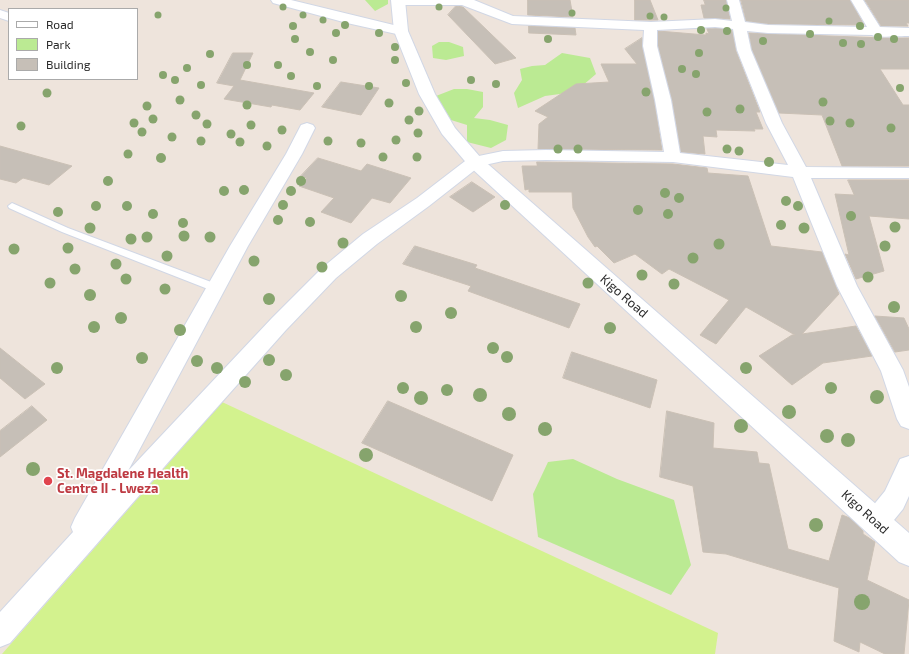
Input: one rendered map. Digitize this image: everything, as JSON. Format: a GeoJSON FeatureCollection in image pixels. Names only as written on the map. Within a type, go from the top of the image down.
{"type":"FeatureCollection","features":[{"type":"Feature","properties":{"kind":"street"},"geometry":{"type":"LineString","coordinates":[[277,0],[352,20],[401,31]]}},
{"type":"Feature","properties":{"kind":"street"},"geometry":{"type":"LineString","coordinates":[[398,0],[462,0],[512,20],[651,26],[715,22],[768,29],[877,33],[909,32]]}},
{"type":"Feature","properties":{"kind":"street","name":"Kigo Road"},"geometry":{"type":"LineString","coordinates":[[398,0],[401,31],[430,100],[448,130],[475,162],[909,552]]}},
{"type":"Feature","properties":{"kind":"street"},"geometry":{"type":"LineString","coordinates":[[733,0],[741,26],[741,40],[748,61],[754,71],[774,123],[800,172],[847,286],[892,370],[909,420]]}},
{"type":"Feature","properties":{"kind":"street"},"geometry":{"type":"LineString","coordinates":[[857,0],[877,33]]}},
{"type":"Feature","properties":{"kind":"street"},"geometry":{"type":"LineString","coordinates":[[651,26],[650,46],[663,100],[674,157]]}},
{"type":"Feature","properties":{"kind":"street"},"geometry":{"type":"LineString","coordinates":[[65,561],[239,246],[294,154],[307,128]]}},
{"type":"Feature","properties":{"kind":"street"},"geometry":{"type":"LineString","coordinates":[[0,633],[163,450],[279,324],[329,273],[370,239],[423,202],[475,162],[503,156],[546,155],[674,157],[800,172],[909,173]]}},
{"type":"Feature","properties":{"kind":"street"},"geometry":{"type":"LineString","coordinates":[[876,522],[894,500],[909,467]]}},
{"type":"Feature","properties":{"kind":"lane"},"geometry":{"type":"LineString","coordinates":[[12,206],[65,230],[216,288]]}},
{"type":"Feature","properties":{"kind":"green space"},"geometry":{"type":"Polygon","coordinates":[[[365,0],[388,0],[388,4],[375,11],[365,0]]]}},
{"type":"Feature","properties":{"kind":"green space"},"geometry":{"type":"Polygon","coordinates":[[[439,42],[449,42],[463,47],[464,56],[446,60],[433,58],[432,46],[439,42]]]}},
{"type":"Feature","properties":{"kind":"green space"},"geometry":{"type":"Polygon","coordinates":[[[562,53],[590,58],[596,74],[575,92],[545,96],[518,108],[514,93],[522,80],[520,69],[545,65],[562,53]]]}},
{"type":"Feature","properties":{"kind":"green space"},"geometry":{"type":"Polygon","coordinates":[[[454,89],[467,89],[483,92],[483,107],[474,118],[490,120],[508,125],[506,140],[491,148],[467,142],[467,125],[451,120],[436,96],[454,89]]]}},
{"type":"Feature","properties":{"kind":"green space"},"geometry":{"type":"Polygon","coordinates":[[[222,402],[718,633],[715,654],[2,654],[222,402]]]}},
{"type":"Feature","properties":{"kind":"green space"},"geometry":{"type":"Polygon","coordinates":[[[573,459],[617,479],[674,500],[691,565],[671,595],[538,537],[533,494],[548,462],[573,459]]]}},
{"type":"Feature","properties":{"kind":"building"},"geometry":{"type":"Polygon","coordinates":[[[528,0],[570,0],[573,17],[528,15],[528,0]]]}},
{"type":"Feature","properties":{"kind":"building"},"geometry":{"type":"Polygon","coordinates":[[[635,0],[650,0],[658,20],[635,20],[635,0]]]}},
{"type":"Feature","properties":{"kind":"building"},"geometry":{"type":"Polygon","coordinates":[[[704,0],[726,0],[730,19],[704,18],[701,5],[705,5],[704,0]]]}},
{"type":"Feature","properties":{"kind":"building"},"geometry":{"type":"Polygon","coordinates":[[[741,0],[850,0],[864,25],[768,24],[746,21],[741,0]]]}},
{"type":"Feature","properties":{"kind":"building"},"geometry":{"type":"Polygon","coordinates":[[[865,0],[909,0],[909,23],[906,23],[908,26],[881,26],[865,0]]]}},
{"type":"Feature","properties":{"kind":"building"},"geometry":{"type":"Polygon","coordinates":[[[456,6],[463,7],[516,58],[495,64],[448,15],[456,6]]]}},
{"type":"Feature","properties":{"kind":"building"},"geometry":{"type":"Polygon","coordinates":[[[529,26],[575,28],[576,35],[529,33],[529,26]]]}},
{"type":"Feature","properties":{"kind":"building"},"geometry":{"type":"Polygon","coordinates":[[[715,28],[732,30],[736,51],[760,112],[756,112],[763,129],[754,129],[755,131],[716,130],[717,137],[703,136],[705,154],[681,152],[672,100],[658,46],[658,31],[706,35],[706,33],[709,34],[707,29],[715,28]]]}},
{"type":"Feature","properties":{"kind":"building"},"geometry":{"type":"Polygon","coordinates":[[[749,33],[909,38],[909,69],[880,69],[903,105],[909,105],[909,166],[842,166],[822,115],[779,113],[752,50],[749,33]]]}},
{"type":"Feature","properties":{"kind":"building"},"geometry":{"type":"Polygon","coordinates":[[[642,38],[642,46],[654,100],[662,150],[538,149],[539,124],[548,117],[535,111],[576,84],[609,82],[601,64],[637,64],[625,49],[642,38]]]}},
{"type":"Feature","properties":{"kind":"building"},"geometry":{"type":"Polygon","coordinates":[[[233,53],[253,53],[240,80],[314,93],[300,110],[224,99],[234,86],[217,83],[233,53]]]}},
{"type":"Feature","properties":{"kind":"building"},"geometry":{"type":"Polygon","coordinates":[[[341,82],[379,88],[361,115],[322,107],[341,82]]]}},
{"type":"Feature","properties":{"kind":"building"},"geometry":{"type":"Polygon","coordinates":[[[0,146],[72,166],[49,185],[23,178],[16,183],[0,179],[0,146]]]}},
{"type":"Feature","properties":{"kind":"building"},"geometry":{"type":"Polygon","coordinates":[[[318,158],[361,171],[367,164],[411,178],[390,203],[372,198],[351,223],[321,212],[334,198],[299,186],[307,178],[301,176],[318,158]]]}},
{"type":"Feature","properties":{"kind":"building"},"geometry":{"type":"Polygon","coordinates":[[[537,162],[673,164],[707,168],[708,173],[748,176],[771,246],[822,252],[839,294],[802,334],[856,326],[872,356],[823,363],[792,385],[759,356],[792,335],[795,335],[746,307],[716,344],[700,335],[729,300],[669,269],[662,274],[635,254],[614,263],[597,246],[595,247],[588,237],[573,208],[572,192],[529,192],[529,189],[525,190],[522,166],[537,166],[537,162]]]}},
{"type":"Feature","properties":{"kind":"building"},"geometry":{"type":"Polygon","coordinates":[[[848,180],[909,180],[909,219],[869,216],[884,271],[856,279],[845,254],[849,255],[835,194],[854,195],[848,180]]]}},
{"type":"Feature","properties":{"kind":"building"},"geometry":{"type":"Polygon","coordinates":[[[472,182],[495,197],[473,212],[450,197],[472,182]]]}},
{"type":"Feature","properties":{"kind":"building"},"geometry":{"type":"Polygon","coordinates":[[[415,246],[477,265],[475,268],[580,304],[569,328],[468,291],[471,286],[403,264],[415,246]]]}},
{"type":"Feature","properties":{"kind":"building"},"geometry":{"type":"Polygon","coordinates":[[[875,316],[904,318],[909,329],[909,350],[895,352],[875,316]]]}},
{"type":"Feature","properties":{"kind":"building"},"geometry":{"type":"Polygon","coordinates":[[[0,348],[45,384],[25,399],[0,378],[0,348]]]}},
{"type":"Feature","properties":{"kind":"building"},"geometry":{"type":"Polygon","coordinates":[[[572,352],[657,380],[650,408],[563,378],[572,352]]]}},
{"type":"Feature","properties":{"kind":"building"},"geometry":{"type":"Polygon","coordinates":[[[388,401],[513,455],[492,501],[362,443],[388,401]]]}},
{"type":"Feature","properties":{"kind":"building"},"geometry":{"type":"Polygon","coordinates":[[[32,406],[47,420],[0,457],[0,431],[32,406]]]}},
{"type":"Feature","properties":{"kind":"building"},"geometry":{"type":"Polygon","coordinates":[[[667,411],[714,423],[713,448],[757,452],[759,463],[769,464],[788,549],[829,561],[842,515],[850,518],[863,531],[863,534],[875,542],[867,580],[909,600],[904,654],[885,654],[860,642],[859,652],[834,641],[839,588],[726,554],[703,552],[693,486],[660,477],[667,411]]]}},
{"type":"Feature","properties":{"kind":"place","name":"St. Magdalene Health Centre II - Lweza"},"geometry":{"type":"Point","coordinates":[48,481]}}]}
